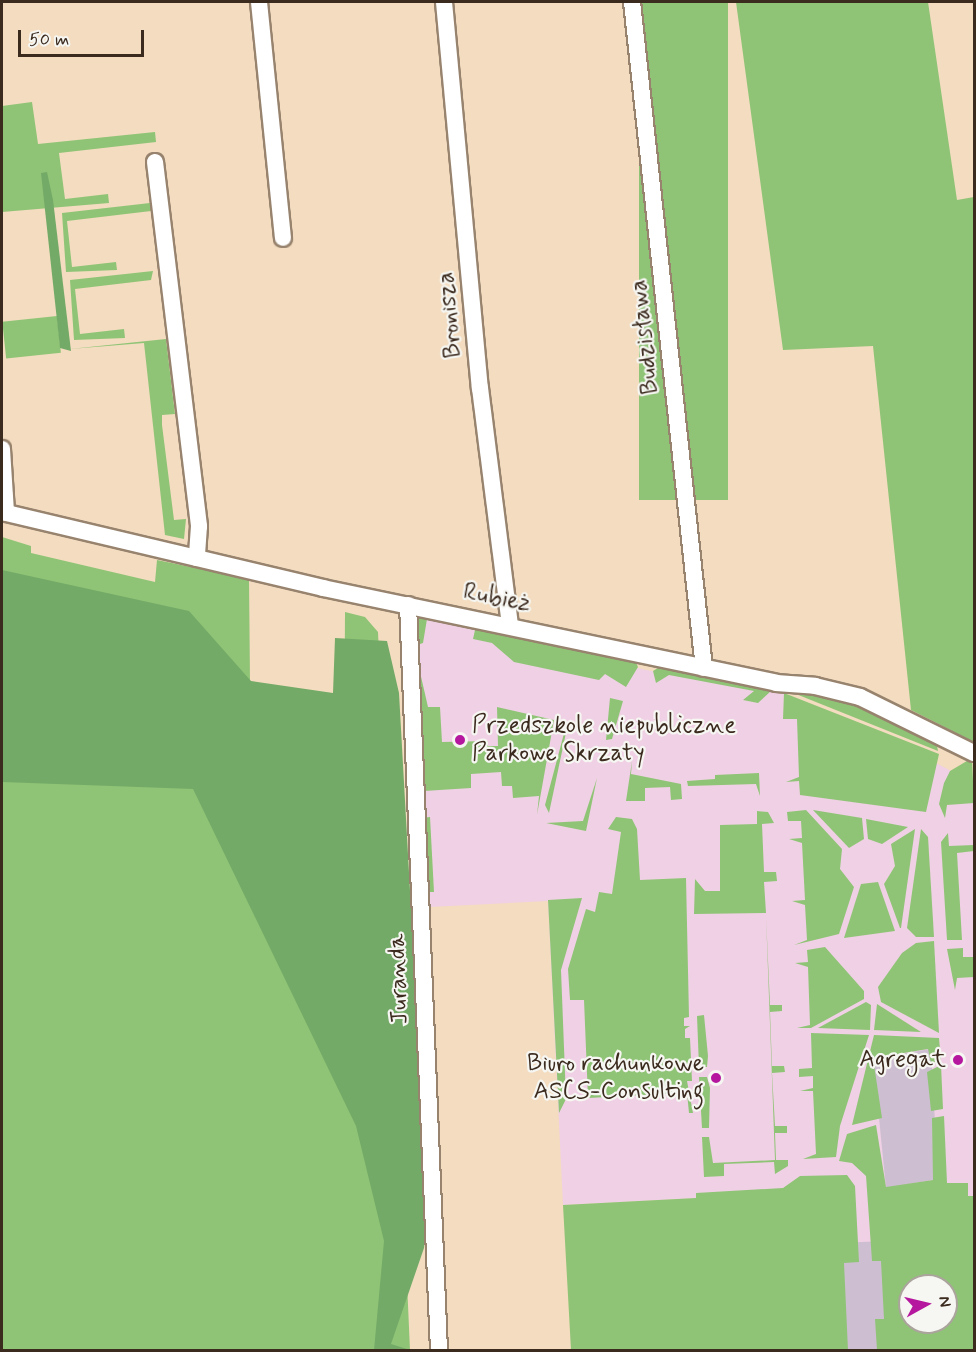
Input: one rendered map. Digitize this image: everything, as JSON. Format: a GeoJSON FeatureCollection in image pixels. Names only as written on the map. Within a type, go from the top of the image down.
{"type":"FeatureCollection","features":[{"type":"Feature","properties":{"kind":"street"},"geometry":{"type":"LineString","coordinates":[[258,2],[283,238]]}},
{"type":"Feature","properties":{"kind":"street","name":"Bronisza"},"geometry":{"type":"LineString","coordinates":[[444,2],[510,624]]}},
{"type":"Feature","properties":{"kind":"street","name":"Budzisława"},"geometry":{"type":"LineString","coordinates":[[632,2],[704,668]]}},
{"type":"Feature","properties":{"kind":"street"},"geometry":{"type":"LineString","coordinates":[[155,162],[198,526],[197,558]]}},
{"type":"Feature","properties":{"kind":"street"},"geometry":{"type":"LineString","coordinates":[[2,449],[4,513]]}},
{"type":"Feature","properties":{"kind":"street","name":"Rubież"},"geometry":{"type":"LineString","coordinates":[[4,513],[408,605],[510,624],[704,668],[860,697],[975,753]]}},
{"type":"Feature","properties":{"kind":"street","name":"Juranda"},"geometry":{"type":"LineString","coordinates":[[408,605],[439,1350]]}},
{"type":"Feature","properties":{"kind":"shaded area"},"geometry":{"type":"Polygon","coordinates":[[[421,616],[646,670],[784,694],[785,701],[917,753],[974,783],[974,1203],[919,1274],[898,1274],[898,1327],[843,1350],[836,1191],[563,1205],[548,901],[430,907],[417,642],[421,616]]]}},
{"type":"Feature","properties":{"kind":"shaded area"},"geometry":{"type":"Polygon","coordinates":[[[931,1049],[938,1179],[886,1188],[873,1058],[931,1049]]]}},
{"type":"Feature","properties":{"kind":"shaded area"},"geometry":{"type":"Polygon","coordinates":[[[910,1240],[910,1274],[898,1274],[898,1334],[925,1334],[945,1350],[843,1350],[838,1243],[910,1240]]]}},
{"type":"Feature","properties":{"kind":"green space"},"geometry":{"type":"Polygon","coordinates":[[[639,2],[728,2],[728,500],[639,500],[639,2]]]}},
{"type":"Feature","properties":{"kind":"green space"},"geometry":{"type":"Polygon","coordinates":[[[736,2],[928,2],[957,200],[974,197],[974,742],[911,710],[873,346],[783,350],[736,2]]]}},
{"type":"Feature","properties":{"kind":"green space"},"geometry":{"type":"Polygon","coordinates":[[[32,102],[38,144],[155,132],[156,142],[59,153],[65,199],[108,194],[109,203],[2,212],[2,106],[32,102]]]}},
{"type":"Feature","properties":{"kind":"green space"},"geometry":{"type":"Polygon","coordinates":[[[47,172],[53,200],[71,351],[60,348],[41,173],[47,172]]]}},
{"type":"Feature","properties":{"kind":"green space"},"geometry":{"type":"Polygon","coordinates":[[[150,203],[151,211],[67,221],[72,267],[116,262],[117,270],[66,272],[62,213],[150,203]]]}},
{"type":"Feature","properties":{"kind":"green space"},"geometry":{"type":"Polygon","coordinates":[[[153,271],[151,280],[75,289],[80,334],[124,329],[125,338],[74,340],[70,280],[153,271]]]}},
{"type":"Feature","properties":{"kind":"green space"},"geometry":{"type":"Polygon","coordinates":[[[57,316],[61,353],[6,359],[2,322],[57,316]]]}},
{"type":"Feature","properties":{"kind":"green space"},"geometry":{"type":"Polygon","coordinates":[[[166,339],[175,414],[162,415],[162,425],[174,520],[186,519],[184,539],[165,535],[144,343],[70,349],[166,339]]]}},
{"type":"Feature","properties":{"kind":"green space"},"geometry":{"type":"Polygon","coordinates":[[[2,537],[31,546],[31,553],[155,582],[157,560],[249,579],[250,681],[235,665],[344,794],[345,612],[365,617],[378,632],[410,1350],[2,1350],[2,537]]]}},
{"type":"Feature","properties":{"kind":"green space"},"geometry":{"type":"Polygon","coordinates":[[[2,570],[189,611],[251,681],[333,693],[335,638],[387,641],[399,693],[428,1213],[424,1248],[391,1344],[410,1350],[374,1350],[384,1241],[356,1126],[193,789],[2,782],[2,570]]]}},
{"type":"Feature","properties":{"kind":"green space"},"geometry":{"type":"Polygon","coordinates":[[[420,611],[634,658],[638,667],[626,687],[605,674],[599,680],[514,662],[492,643],[473,639],[475,630],[427,619],[423,643],[414,646],[413,618],[420,611]]]}},
{"type":"Feature","properties":{"kind":"green space"},"geometry":{"type":"Polygon","coordinates":[[[417,659],[428,707],[440,707],[442,742],[488,741],[488,746],[498,746],[497,707],[554,720],[537,815],[539,796],[513,798],[512,786],[502,786],[501,772],[471,774],[471,788],[424,791],[421,804],[417,659]]]}},
{"type":"Feature","properties":{"kind":"green space"},"geometry":{"type":"Polygon","coordinates":[[[664,664],[768,685],[771,691],[758,703],[743,700],[754,691],[669,675],[656,683],[653,671],[664,664]]]}},
{"type":"Feature","properties":{"kind":"green space"},"geometry":{"type":"Polygon","coordinates":[[[786,690],[857,704],[936,740],[938,751],[786,690]]]}},
{"type":"Feature","properties":{"kind":"green space"},"geometry":{"type":"Polygon","coordinates":[[[784,693],[939,754],[926,812],[800,795],[799,781],[786,782],[799,777],[797,719],[783,719],[784,693]]]}},
{"type":"Feature","properties":{"kind":"green space"},"geometry":{"type":"Polygon","coordinates":[[[610,698],[623,701],[612,739],[606,740],[610,698]]]}},
{"type":"Feature","properties":{"kind":"green space"},"geometry":{"type":"Polygon","coordinates":[[[567,722],[578,725],[577,730],[567,728],[549,813],[545,805],[567,722]]]}},
{"type":"Feature","properties":{"kind":"green space"},"geometry":{"type":"Polygon","coordinates":[[[972,758],[974,803],[947,805],[945,818],[939,804],[944,783],[950,771],[972,758]]]}},
{"type":"Feature","properties":{"kind":"green space"},"geometry":{"type":"Polygon","coordinates":[[[632,761],[631,774],[681,784],[682,799],[671,800],[670,787],[645,788],[645,801],[626,801],[632,761]]]}},
{"type":"Feature","properties":{"kind":"green space"},"geometry":{"type":"Polygon","coordinates":[[[759,773],[760,796],[756,784],[688,786],[687,781],[715,779],[715,775],[759,773]]]}},
{"type":"Feature","properties":{"kind":"green space"},"geometry":{"type":"Polygon","coordinates":[[[597,778],[586,831],[546,823],[583,821],[597,778]]]}},
{"type":"Feature","properties":{"kind":"green space"},"geometry":{"type":"Polygon","coordinates":[[[806,810],[842,849],[840,869],[854,887],[839,934],[794,945],[807,940],[805,905],[792,901],[805,900],[802,843],[789,839],[802,838],[801,821],[788,821],[787,812],[806,810]]]}},
{"type":"Feature","properties":{"kind":"green space"},"geometry":{"type":"Polygon","coordinates":[[[813,810],[862,818],[864,839],[849,848],[813,810]]]}},
{"type":"Feature","properties":{"kind":"green space"},"geometry":{"type":"Polygon","coordinates":[[[757,811],[768,812],[774,823],[762,824],[764,872],[776,872],[777,881],[764,882],[766,913],[694,914],[695,879],[705,891],[720,891],[720,825],[757,824],[757,811]]]}},
{"type":"Feature","properties":{"kind":"green space"},"geometry":{"type":"Polygon","coordinates":[[[430,817],[434,892],[429,892],[421,818],[430,817]]]}},
{"type":"Feature","properties":{"kind":"green space"},"geometry":{"type":"Polygon","coordinates":[[[616,817],[632,819],[637,829],[640,880],[686,878],[689,1017],[684,1018],[684,1026],[690,1026],[685,1029],[685,1038],[690,1038],[692,1081],[687,1081],[693,1113],[689,1113],[687,1093],[588,1098],[584,1000],[570,1000],[568,969],[586,909],[595,912],[599,892],[612,894],[621,832],[608,829],[616,817]]]}},
{"type":"Feature","properties":{"kind":"green space"},"geometry":{"type":"Polygon","coordinates":[[[866,819],[908,827],[882,844],[868,839],[866,819]]]}},
{"type":"Feature","properties":{"kind":"green space"},"geometry":{"type":"Polygon","coordinates":[[[915,829],[900,928],[884,884],[895,866],[891,844],[915,829]]]}},
{"type":"Feature","properties":{"kind":"green space"},"geometry":{"type":"Polygon","coordinates":[[[921,829],[928,837],[934,937],[916,937],[907,928],[921,829]]]}},
{"type":"Feature","properties":{"kind":"green space"},"geometry":{"type":"Polygon","coordinates":[[[948,833],[949,846],[974,845],[974,851],[957,853],[962,940],[947,940],[941,842],[948,833]]]}},
{"type":"Feature","properties":{"kind":"green space"},"geometry":{"type":"Polygon","coordinates":[[[878,882],[895,931],[844,938],[861,884],[878,882]]]}},
{"type":"Feature","properties":{"kind":"green space"},"geometry":{"type":"Polygon","coordinates":[[[582,898],[561,970],[566,1099],[559,1113],[548,900],[582,898]]]}},
{"type":"Feature","properties":{"kind":"green space"},"geometry":{"type":"Polygon","coordinates":[[[766,916],[770,1005],[782,1005],[782,1011],[770,1012],[772,1066],[784,1066],[785,1072],[772,1073],[775,1126],[787,1126],[787,1133],[775,1133],[776,1160],[788,1160],[788,1166],[775,1174],[774,1162],[724,1164],[724,1176],[704,1177],[702,1137],[709,1137],[713,1163],[775,1160],[766,916]]]}},
{"type":"Feature","properties":{"kind":"green space"},"geometry":{"type":"Polygon","coordinates":[[[934,941],[939,1033],[881,1002],[878,987],[902,953],[916,943],[934,941]]]}},
{"type":"Feature","properties":{"kind":"green space"},"geometry":{"type":"Polygon","coordinates":[[[825,947],[864,991],[864,999],[811,1028],[797,1028],[810,1025],[808,967],[795,963],[808,962],[807,950],[825,947]]]}},
{"type":"Feature","properties":{"kind":"green space"},"geometry":{"type":"Polygon","coordinates":[[[963,948],[963,957],[974,957],[974,977],[957,978],[955,990],[947,949],[963,948]]]}},
{"type":"Feature","properties":{"kind":"green space"},"geometry":{"type":"Polygon","coordinates":[[[866,1002],[871,1005],[870,1030],[818,1028],[866,1002]]]}},
{"type":"Feature","properties":{"kind":"green space"},"geometry":{"type":"Polygon","coordinates":[[[877,1004],[921,1032],[874,1030],[877,1004]]]}},
{"type":"Feature","properties":{"kind":"green space"},"geometry":{"type":"Polygon","coordinates":[[[704,1015],[707,1067],[699,1067],[697,1016],[704,1015]]]}},
{"type":"Feature","properties":{"kind":"green space"},"geometry":{"type":"Polygon","coordinates":[[[811,1033],[869,1035],[840,1126],[836,1157],[803,1159],[816,1154],[813,1091],[800,1091],[813,1088],[813,1076],[799,1077],[799,1069],[812,1068],[811,1033]]]}},
{"type":"Feature","properties":{"kind":"green space"},"geometry":{"type":"Polygon","coordinates":[[[874,1035],[939,1038],[941,1061],[931,1063],[928,1049],[873,1058],[882,1118],[852,1125],[874,1035]]]}},
{"type":"Feature","properties":{"kind":"green space"},"geometry":{"type":"Polygon","coordinates":[[[941,1065],[943,1109],[931,1111],[927,1072],[941,1065]]]}},
{"type":"Feature","properties":{"kind":"green space"},"geometry":{"type":"Polygon","coordinates":[[[699,1077],[707,1077],[710,1088],[709,1128],[702,1128],[699,1077]]]}},
{"type":"Feature","properties":{"kind":"green space"},"geometry":{"type":"Polygon","coordinates":[[[944,1116],[947,1183],[968,1183],[968,1196],[974,1196],[974,1350],[877,1350],[875,1319],[884,1319],[881,1261],[872,1261],[866,1176],[852,1163],[839,1161],[847,1134],[876,1125],[886,1187],[933,1180],[932,1118],[944,1116]]]}},
{"type":"Feature","properties":{"kind":"green space"},"geometry":{"type":"Polygon","coordinates":[[[847,1175],[855,1186],[859,1262],[844,1263],[848,1350],[571,1350],[563,1205],[696,1198],[696,1193],[783,1188],[800,1176],[847,1175]]]}},
{"type":"Feature","properties":{"kind":"place","name":"Przedszkole niepubliczne Parkowe Skrzaty"},"geometry":{"type":"Point","coordinates":[460,740]}},
{"type":"Feature","properties":{"kind":"place","name":"Agregat"},"geometry":{"type":"Point","coordinates":[958,1060]}},
{"type":"Feature","properties":{"kind":"place","name":"Biuro rachunkowe ASCS-Consulting"},"geometry":{"type":"Point","coordinates":[716,1078]}}]}
